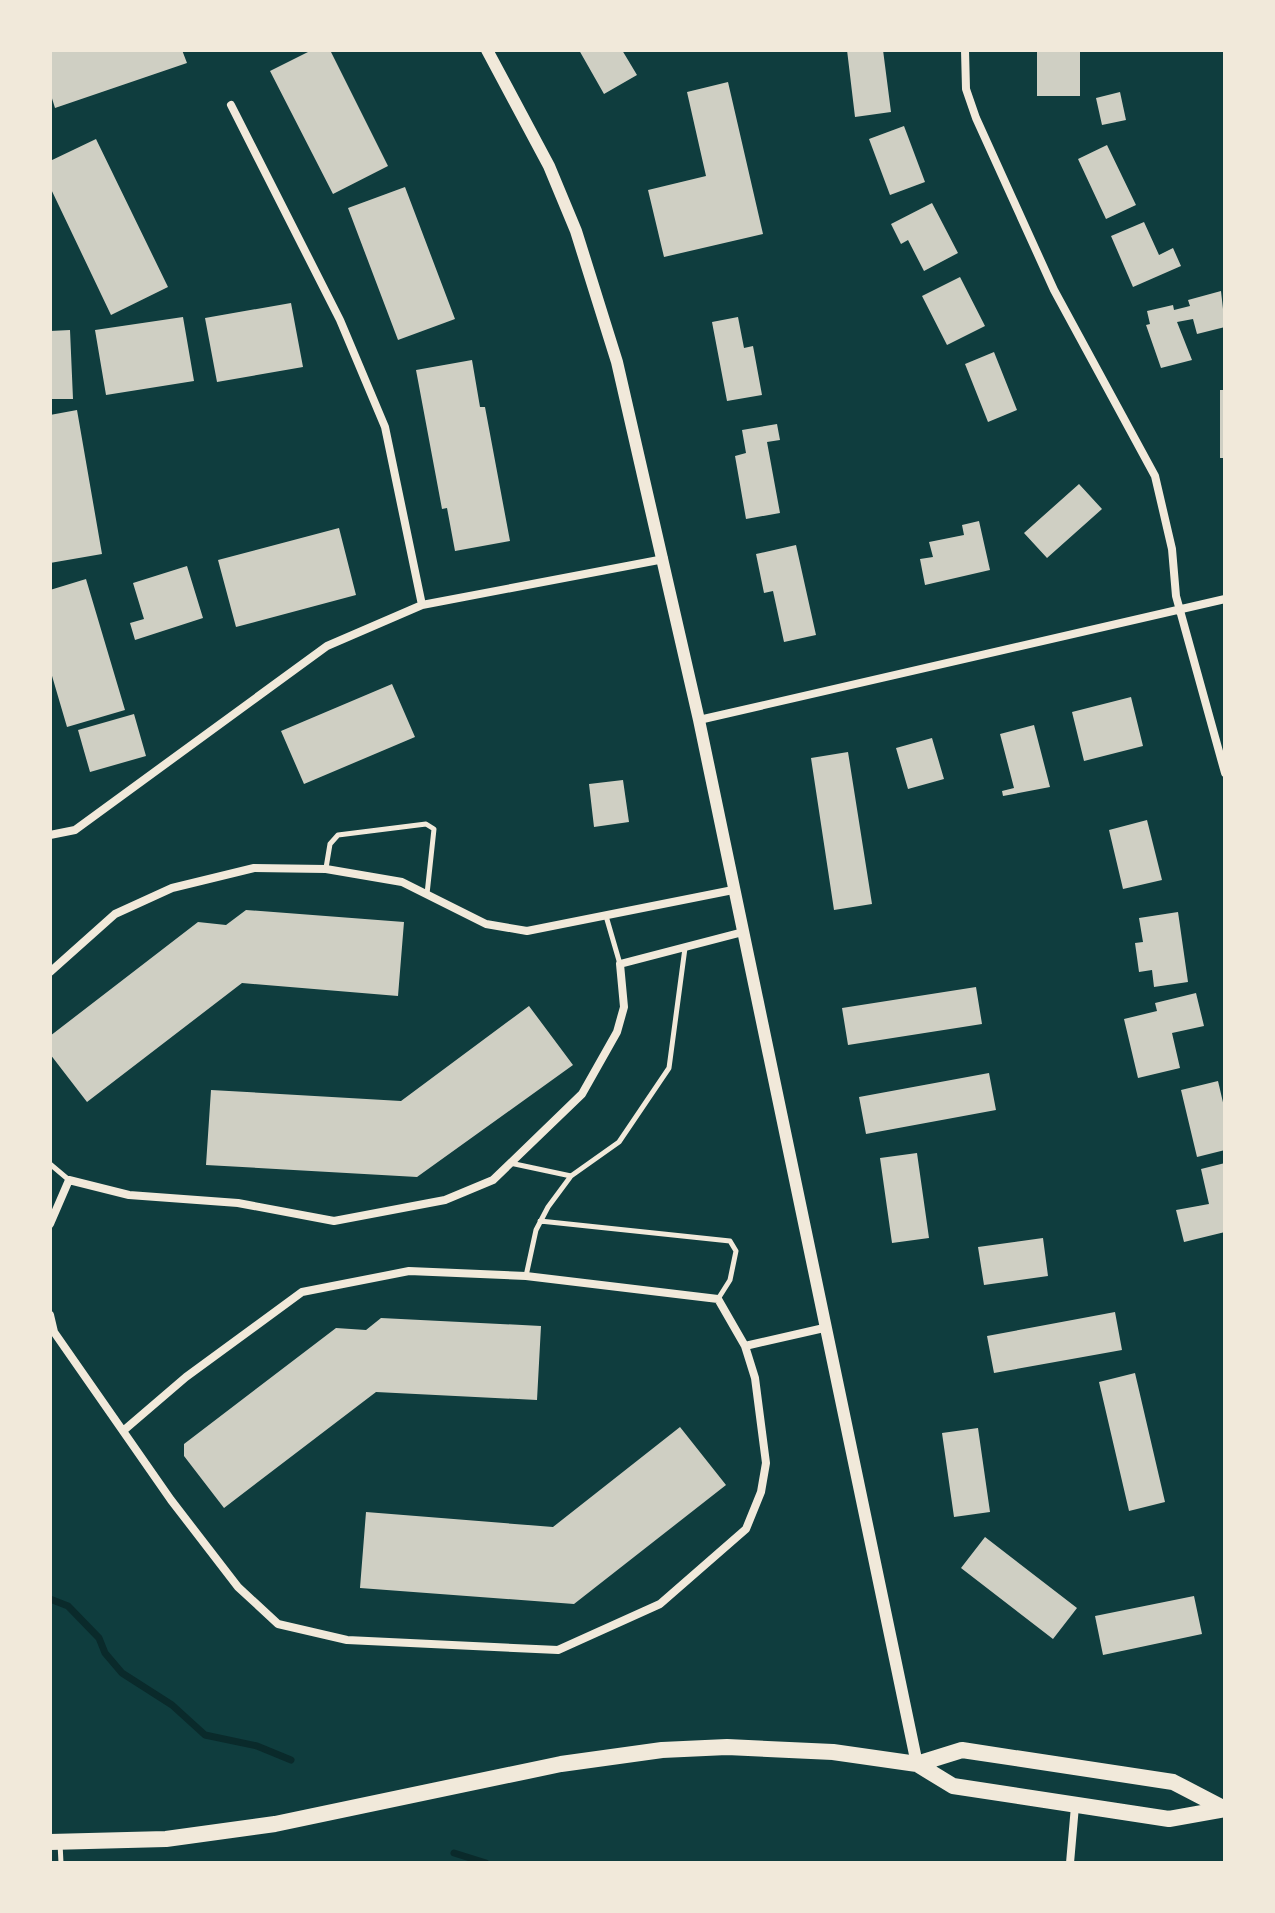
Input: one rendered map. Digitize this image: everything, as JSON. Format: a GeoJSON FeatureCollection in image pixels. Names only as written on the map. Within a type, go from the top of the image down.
{"type":"FeatureCollection","features":[{"type":"Feature","properties":{"kind":"main road"},"geometry":{"type":"LineString","coordinates":[[55,1842],[166,1839],[275,1824],[490,1777],[662,1750],[791,1749],[917,1764],[962,1750],[1173,1782],[1225,1809]]}},
{"type":"Feature","properties":{"kind":"main road"},"geometry":{"type":"LineString","coordinates":[[917,1764],[953,1786],[1075,1806],[1169,1819],[1225,1809]]}},
{"type":"Feature","properties":{"kind":"street"},"geometry":{"type":"LineString","coordinates":[[487,50],[549,166],[592,274],[617,362],[699,720],[917,1764]]}},
{"type":"Feature","properties":{"kind":"street"},"geometry":{"type":"LineString","coordinates":[[965,50],[966,89],[982,133],[1054,290],[1155,476],[1172,549],[1179,610],[1225,773]]}},
{"type":"Feature","properties":{"kind":"street"},"geometry":{"type":"LineString","coordinates":[[231,105],[340,320],[385,427],[422,605]]}},
{"type":"Feature","properties":{"kind":"street"},"geometry":{"type":"LineString","coordinates":[[50,835],[75,830],[327,646],[422,605],[664,559]]}},
{"type":"Feature","properties":{"kind":"street"},"geometry":{"type":"LineString","coordinates":[[699,720],[1225,599]]}},
{"type":"Feature","properties":{"kind":"street"},"geometry":{"type":"LineString","coordinates":[[50,972],[115,914],[172,888],[254,868],[326,869],[402,882],[486,924],[527,931],[733,890]]}},
{"type":"Feature","properties":{"kind":"street"},"geometry":{"type":"LineString","coordinates":[[50,1224],[69,1180],[129,1195],[238,1203],[334,1221],[445,1200],[493,1180],[582,1094],[617,1032],[624,1007],[620,964],[743,932]]}},
{"type":"Feature","properties":{"kind":"street"},"geometry":{"type":"LineString","coordinates":[[50,1315],[54,1332],[171,1500],[238,1587],[278,1624],[347,1640],[558,1650],[660,1604],[746,1529],[761,1492],[766,1463],[755,1378],[745,1346],[718,1299],[526,1276],[409,1271],[302,1292],[186,1377],[123,1431]]}},
{"type":"Feature","properties":{"kind":"street"},"geometry":{"type":"LineString","coordinates":[[745,1346],[824,1328]]}},
{"type":"Feature","properties":{"kind":"street"},"geometry":{"type":"LineString","coordinates":[[1070,1863],[1075,1806]]}},
{"type":"Feature","properties":{"kind":"lane"},"geometry":{"type":"LineString","coordinates":[[326,869],[330,844],[338,835],[426,824],[434,829],[427,894]]}},
{"type":"Feature","properties":{"kind":"lane"},"geometry":{"type":"LineString","coordinates":[[606,916],[620,964]]}},
{"type":"Feature","properties":{"kind":"lane"},"geometry":{"type":"LineString","coordinates":[[526,1276],[540,1221],[571,1176],[619,1142],[669,1068],[685,947]]}},
{"type":"Feature","properties":{"kind":"lane"},"geometry":{"type":"LineString","coordinates":[[510,1163],[571,1176]]}},
{"type":"Feature","properties":{"kind":"lane"},"geometry":{"type":"LineString","coordinates":[[50,1164],[69,1180]]}},
{"type":"Feature","properties":{"kind":"lane"},"geometry":{"type":"LineString","coordinates":[[540,1221],[730,1241],[736,1251],[733,1266],[730,1280],[718,1299]]}},
{"type":"Feature","properties":{"kind":"lane"},"geometry":{"type":"LineString","coordinates":[[55,1842],[61,1863]]}},
{"type":"Feature","properties":{"kind":"building"},"geometry":{"type":"Polygon","coordinates":[[[50,50],[182,50],[187,63],[55,108],[50,92],[50,50]]]}},
{"type":"Feature","properties":{"kind":"building"},"geometry":{"type":"Polygon","coordinates":[[[312,50],[330,50],[388,166],[333,194],[270,71],[312,50]]]}},
{"type":"Feature","properties":{"kind":"building"},"geometry":{"type":"Polygon","coordinates":[[[579,50],[622,50],[637,75],[604,94],[579,50]]]}},
{"type":"Feature","properties":{"kind":"building"},"geometry":{"type":"Polygon","coordinates":[[[847,50],[883,50],[891,112],[855,117],[847,50]]]}},
{"type":"Feature","properties":{"kind":"building"},"geometry":{"type":"Polygon","coordinates":[[[1037,50],[1080,50],[1080,96],[1037,96],[1037,50]]]}},
{"type":"Feature","properties":{"kind":"building"},"geometry":{"type":"Polygon","coordinates":[[[728,82],[763,234],[664,257],[648,190],[706,176],[687,92],[728,82]]]}},
{"type":"Feature","properties":{"kind":"building"},"geometry":{"type":"Polygon","coordinates":[[[1120,92],[1126,120],[1102,125],[1096,98],[1120,92]]]}},
{"type":"Feature","properties":{"kind":"building"},"geometry":{"type":"Polygon","coordinates":[[[904,126],[925,182],[890,195],[869,139],[904,126]]]}},
{"type":"Feature","properties":{"kind":"building"},"geometry":{"type":"Polygon","coordinates":[[[96,139],[168,287],[111,315],[50,187],[50,161],[96,139]]]}},
{"type":"Feature","properties":{"kind":"building"},"geometry":{"type":"Polygon","coordinates":[[[1107,145],[1136,205],[1106,219],[1078,159],[1107,145]]]}},
{"type":"Feature","properties":{"kind":"building"},"geometry":{"type":"Polygon","coordinates":[[[405,187],[455,319],[398,340],[348,208],[405,187]]]}},
{"type":"Feature","properties":{"kind":"building"},"geometry":{"type":"Polygon","coordinates":[[[932,203],[958,253],[924,271],[908,240],[901,244],[891,224],[932,203]]]}},
{"type":"Feature","properties":{"kind":"building"},"geometry":{"type":"Polygon","coordinates":[[[1144,222],[1159,255],[1173,248],[1181,266],[1133,287],[1111,236],[1144,222]]]}},
{"type":"Feature","properties":{"kind":"building"},"geometry":{"type":"Polygon","coordinates":[[[960,277],[985,326],[947,345],[922,296],[960,277]]]}},
{"type":"Feature","properties":{"kind":"building"},"geometry":{"type":"Polygon","coordinates":[[[1221,291],[1225,327],[1197,334],[1193,319],[1177,322],[1192,360],[1161,368],[1146,325],[1150,324],[1147,311],[1173,305],[1174,310],[1190,306],[1188,300],[1221,291]]]}},
{"type":"Feature","properties":{"kind":"building"},"geometry":{"type":"Polygon","coordinates":[[[291,303],[303,367],[217,382],[205,318],[291,303]]]}},
{"type":"Feature","properties":{"kind":"building"},"geometry":{"type":"Polygon","coordinates":[[[183,317],[194,381],[106,395],[95,330],[183,317]]]}},
{"type":"Feature","properties":{"kind":"building"},"geometry":{"type":"Polygon","coordinates":[[[738,317],[744,348],[753,346],[762,395],[727,401],[712,322],[738,317]]]}},
{"type":"Feature","properties":{"kind":"building"},"geometry":{"type":"Polygon","coordinates":[[[70,330],[73,399],[50,399],[50,331],[70,330]]]}},
{"type":"Feature","properties":{"kind":"building"},"geometry":{"type":"Polygon","coordinates":[[[994,352],[1017,410],[988,422],[965,364],[994,352]]]}},
{"type":"Feature","properties":{"kind":"building"},"geometry":{"type":"Polygon","coordinates":[[[472,360],[480,407],[485,407],[510,541],[455,551],[447,508],[442,509],[416,370],[472,360]]]}},
{"type":"Feature","properties":{"kind":"building"},"geometry":{"type":"Polygon","coordinates":[[[1220,390],[1225,390],[1225,458],[1220,458],[1220,390]]]}},
{"type":"Feature","properties":{"kind":"building"},"geometry":{"type":"Polygon","coordinates":[[[77,410],[102,554],[50,563],[50,415],[77,410]]]}},
{"type":"Feature","properties":{"kind":"building"},"geometry":{"type":"Polygon","coordinates":[[[777,424],[780,440],[767,442],[780,513],[746,519],[735,456],[746,453],[742,430],[777,424]]]}},
{"type":"Feature","properties":{"kind":"building"},"geometry":{"type":"Polygon","coordinates":[[[1079,484],[1102,509],[1047,558],[1024,533],[1079,484]]]}},
{"type":"Feature","properties":{"kind":"building"},"geometry":{"type":"Polygon","coordinates":[[[979,521],[990,570],[925,585],[920,559],[933,557],[929,542],[964,535],[962,525],[979,521]]]}},
{"type":"Feature","properties":{"kind":"building"},"geometry":{"type":"Polygon","coordinates":[[[339,528],[356,595],[236,627],[218,560],[339,528]]]}},
{"type":"Feature","properties":{"kind":"building"},"geometry":{"type":"Polygon","coordinates":[[[796,545],[816,635],[784,642],[773,591],[764,593],[756,554],[796,545]]]}},
{"type":"Feature","properties":{"kind":"building"},"geometry":{"type":"Polygon","coordinates":[[[187,566],[203,618],[135,640],[130,623],[144,619],[133,583],[187,566]]]}},
{"type":"Feature","properties":{"kind":"building"},"geometry":{"type":"Polygon","coordinates":[[[86,579],[125,710],[67,727],[50,669],[50,590],[86,579]]]}},
{"type":"Feature","properties":{"kind":"building"},"geometry":{"type":"Polygon","coordinates":[[[392,684],[415,737],[304,784],[281,731],[392,684]]]}},
{"type":"Feature","properties":{"kind":"building"},"geometry":{"type":"Polygon","coordinates":[[[1131,697],[1143,746],[1084,761],[1072,712],[1131,697]]]}},
{"type":"Feature","properties":{"kind":"building"},"geometry":{"type":"Polygon","coordinates":[[[134,714],[146,756],[90,772],[78,730],[134,714]]]}},
{"type":"Feature","properties":{"kind":"building"},"geometry":{"type":"Polygon","coordinates":[[[1034,725],[1050,787],[1003,796],[1002,791],[1014,788],[1000,734],[1034,725]]]}},
{"type":"Feature","properties":{"kind":"building"},"geometry":{"type":"Polygon","coordinates":[[[932,738],[944,779],[908,789],[896,748],[932,738]]]}},
{"type":"Feature","properties":{"kind":"building"},"geometry":{"type":"Polygon","coordinates":[[[848,752],[872,904],[834,910],[811,758],[848,752]]]}},
{"type":"Feature","properties":{"kind":"building"},"geometry":{"type":"Polygon","coordinates":[[[623,780],[629,822],[594,827],[589,784],[623,780]]]}},
{"type":"Feature","properties":{"kind":"building"},"geometry":{"type":"Polygon","coordinates":[[[1147,820],[1162,880],[1123,889],[1109,830],[1147,820]]]}},
{"type":"Feature","properties":{"kind":"building"},"geometry":{"type":"Polygon","coordinates":[[[246,910],[404,922],[398,996],[242,983],[87,1102],[50,1054],[50,1036],[198,922],[226,925],[246,910]]]}},
{"type":"Feature","properties":{"kind":"building"},"geometry":{"type":"Polygon","coordinates":[[[1178,912],[1188,982],[1154,987],[1152,970],[1139,972],[1135,943],[1143,942],[1139,918],[1178,912]]]}},
{"type":"Feature","properties":{"kind":"building"},"geometry":{"type":"Polygon","coordinates":[[[976,987],[982,1024],[848,1045],[842,1008],[976,987]]]}},
{"type":"Feature","properties":{"kind":"building"},"geometry":{"type":"Polygon","coordinates":[[[1196,993],[1204,1026],[1172,1033],[1180,1068],[1138,1078],[1124,1019],[1157,1011],[1155,1003],[1196,993]]]}},
{"type":"Feature","properties":{"kind":"building"},"geometry":{"type":"Polygon","coordinates":[[[529,1006],[573,1065],[417,1177],[206,1165],[211,1090],[401,1101],[529,1006]]]}},
{"type":"Feature","properties":{"kind":"building"},"geometry":{"type":"Polygon","coordinates":[[[989,1073],[996,1110],[866,1134],[859,1097],[989,1073]]]}},
{"type":"Feature","properties":{"kind":"building"},"geometry":{"type":"Polygon","coordinates":[[[1218,1081],[1225,1111],[1225,1150],[1197,1157],[1181,1090],[1218,1081]]]}},
{"type":"Feature","properties":{"kind":"building"},"geometry":{"type":"Polygon","coordinates":[[[917,1153],[929,1238],[892,1243],[880,1158],[917,1153]]]}},
{"type":"Feature","properties":{"kind":"building"},"geometry":{"type":"Polygon","coordinates":[[[1225,1163],[1225,1232],[1184,1242],[1176,1210],[1209,1204],[1201,1169],[1225,1163]]]}},
{"type":"Feature","properties":{"kind":"building"},"geometry":{"type":"Polygon","coordinates":[[[1043,1238],[1048,1276],[984,1285],[978,1247],[1043,1238]]]}},
{"type":"Feature","properties":{"kind":"building"},"geometry":{"type":"Polygon","coordinates":[[[1115,1312],[1122,1350],[994,1373],[987,1336],[1115,1312]]]}},
{"type":"Feature","properties":{"kind":"building"},"geometry":{"type":"Polygon","coordinates":[[[381,1318],[541,1326],[537,1400],[376,1392],[224,1508],[184,1456],[184,1444],[336,1328],[366,1330],[381,1318]]]}},
{"type":"Feature","properties":{"kind":"building"},"geometry":{"type":"Polygon","coordinates":[[[1135,1373],[1165,1502],[1129,1511],[1099,1382],[1135,1373]]]}},
{"type":"Feature","properties":{"kind":"building"},"geometry":{"type":"Polygon","coordinates":[[[680,1427],[726,1485],[574,1604],[360,1588],[366,1512],[553,1527],[680,1427]]]}},
{"type":"Feature","properties":{"kind":"building"},"geometry":{"type":"Polygon","coordinates":[[[978,1428],[990,1512],[954,1517],[942,1433],[978,1428]]]}},
{"type":"Feature","properties":{"kind":"building"},"geometry":{"type":"Polygon","coordinates":[[[985,1537],[1077,1608],[1053,1639],[961,1568],[985,1537]]]}},
{"type":"Feature","properties":{"kind":"building"},"geometry":{"type":"Polygon","coordinates":[[[1194,1596],[1202,1634],[1103,1655],[1095,1616],[1194,1596]]]}},
{"type":"Feature","properties":{"kind":"waterway"},"geometry":{"type":"LineString","coordinates":[[50,1599],[68,1606],[99,1638],[105,1653],[122,1673],[172,1705],[205,1735],[257,1746],[291,1760]]}},
{"type":"Feature","properties":{"kind":"waterway"},"geometry":{"type":"LineString","coordinates":[[454,1853],[486,1863]]}}]}
